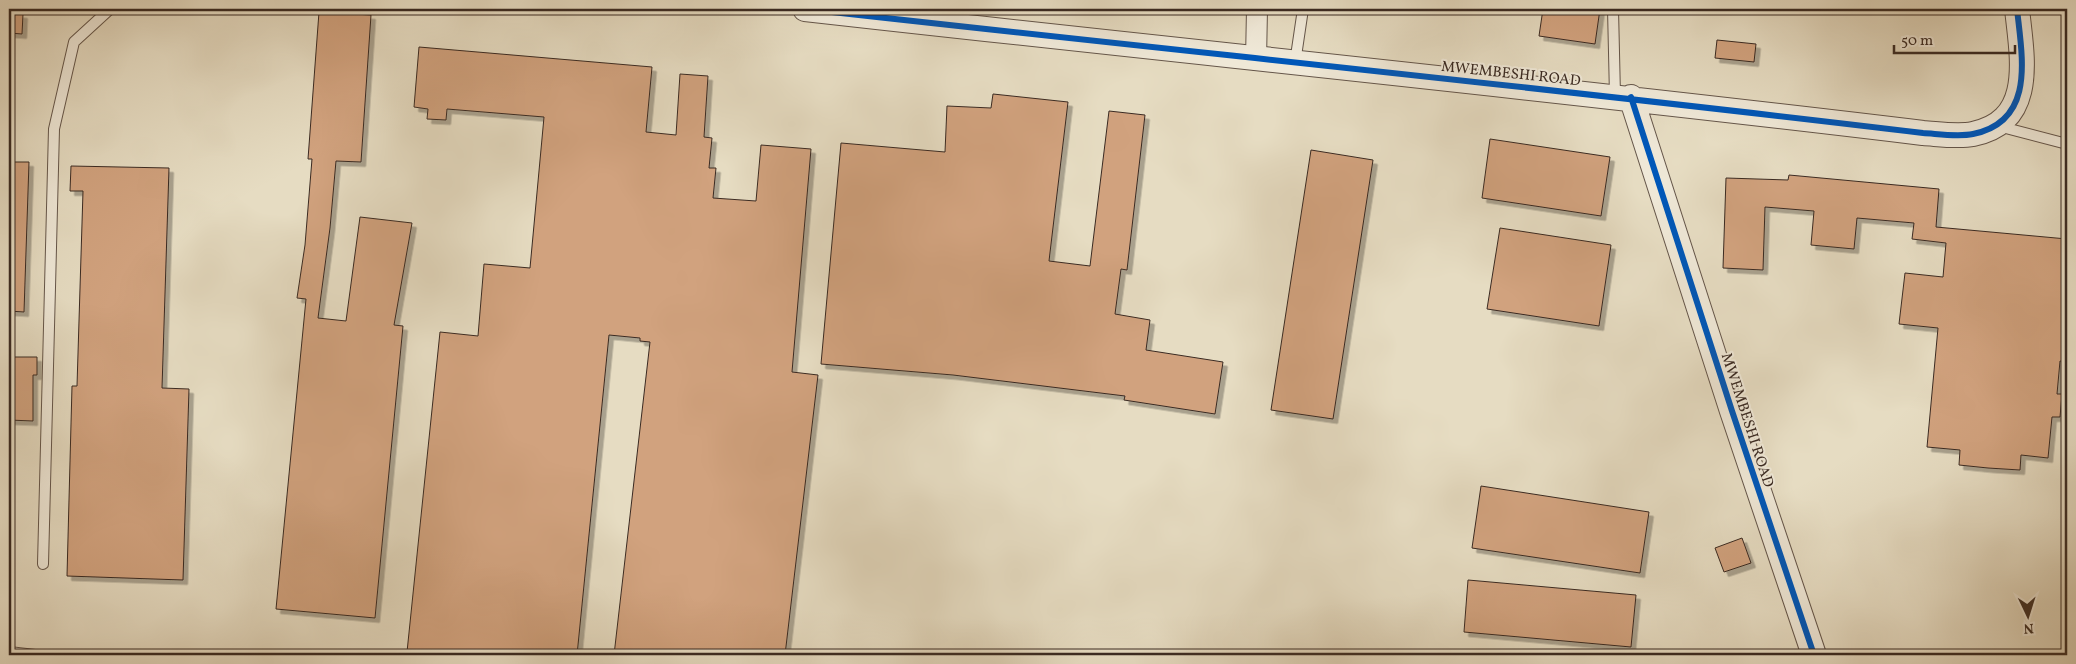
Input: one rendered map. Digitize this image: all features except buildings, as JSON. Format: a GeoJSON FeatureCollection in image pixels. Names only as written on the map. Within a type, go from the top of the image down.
{"type":"FeatureCollection","features":[{"type":"Feature","properties":{"kind":"street","name":"MWEMBESHI ROAD"},"geometry":{"type":"LineString","coordinates":[[805,9],[1256,60],[1623,97],[1814,655]]}},
{"type":"Feature","properties":{"kind":"street"},"geometry":{"type":"LineString","coordinates":[[1256,60],[1257,9]]}},
{"type":"Feature","properties":{"kind":"street"},"geometry":{"type":"LineString","coordinates":[[1623,97],[1923,133],[1972,135],[1998,126],[2014,110],[2020,91],[2023,61],[2018,9]]}},
{"type":"Feature","properties":{"kind":"lane"},"geometry":{"type":"LineString","coordinates":[[43,564],[54,129],[74,42],[110,9]]}},
{"type":"Feature","properties":{"kind":"lane"},"geometry":{"type":"LineString","coordinates":[[1294,64],[1303,9]]}},
{"type":"Feature","properties":{"kind":"lane"},"geometry":{"type":"LineString","coordinates":[[1613,9],[1623,97]]}},
{"type":"Feature","properties":{"kind":"lane"},"geometry":{"type":"LineString","coordinates":[[1998,126],[2067,144]]}},
{"type":"Feature","properties":{"kind":"lane"},"geometry":{"type":"LineString","coordinates":[[9,652],[35,655]]}},
{"type":"Feature","properties":{"kind":"cycle path"},"geometry":{"type":"LineString","coordinates":[[805,9],[1955,135],[1973,134],[1993,127],[2007,116],[2016,101],[2022,66],[2017,9]]}},
{"type":"Feature","properties":{"kind":"cycle path"},"geometry":{"type":"LineString","coordinates":[[1631,97],[1732,411],[1814,655]]}}]}
